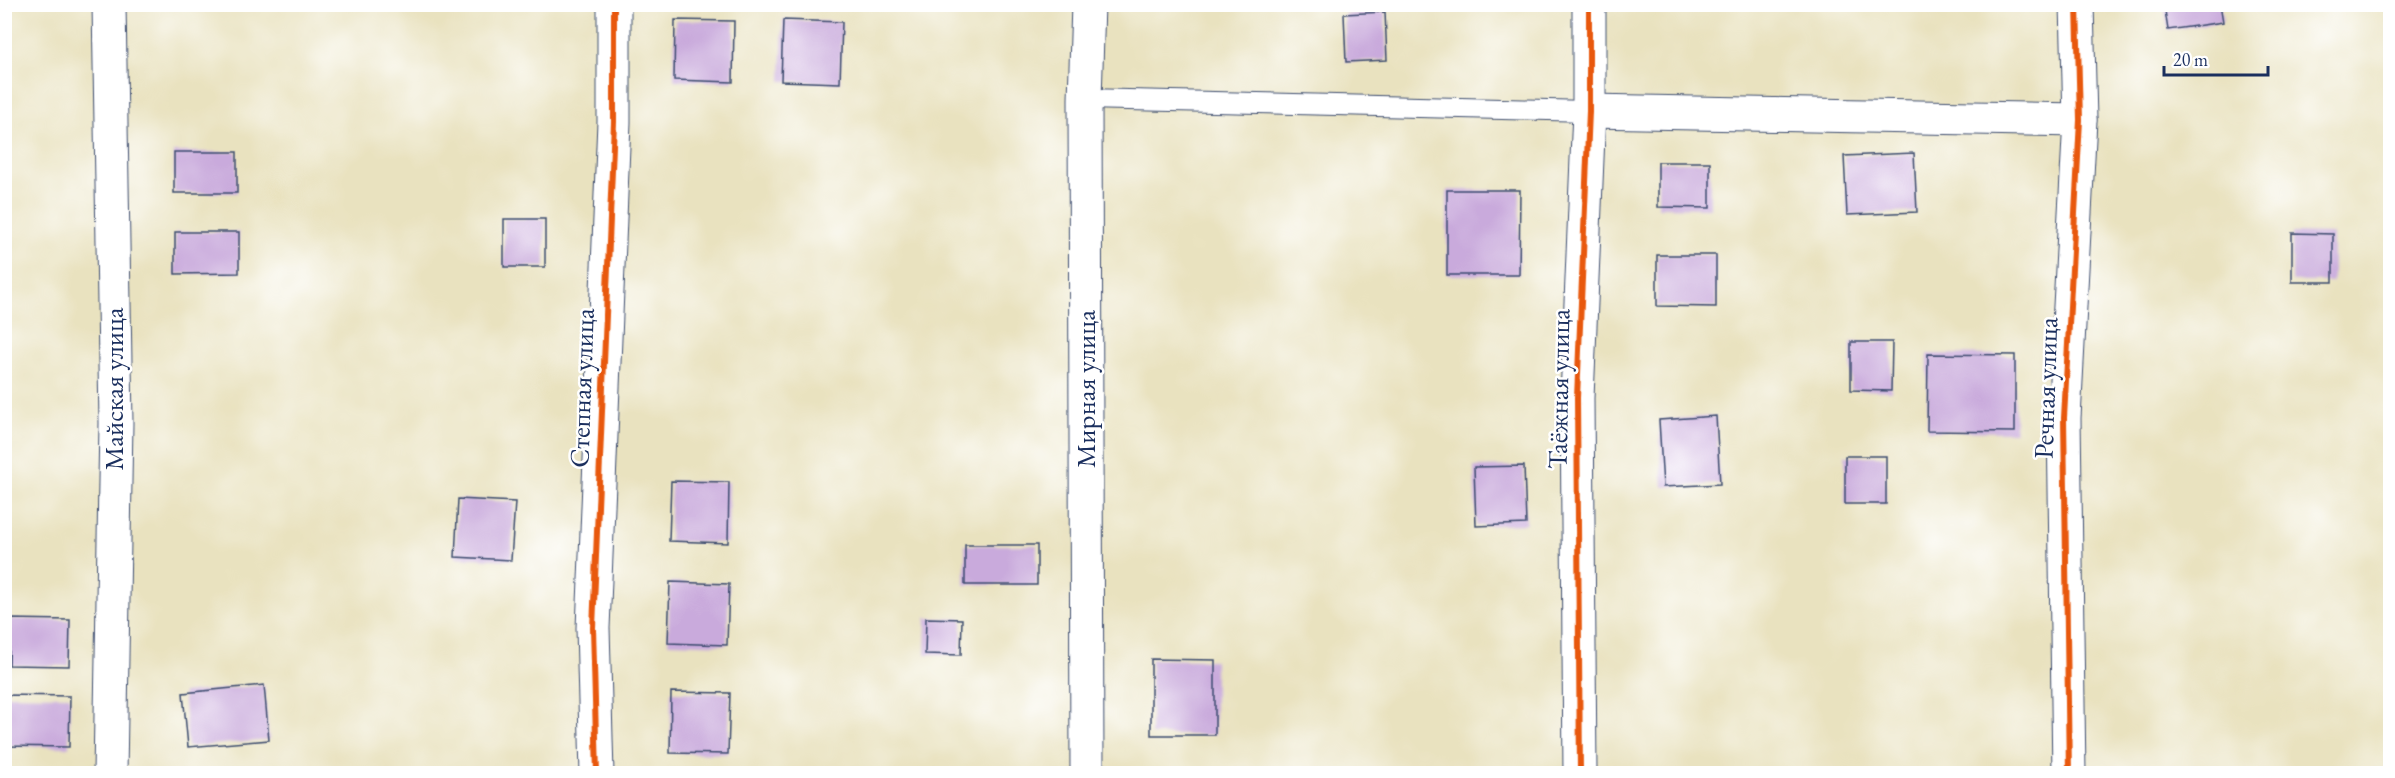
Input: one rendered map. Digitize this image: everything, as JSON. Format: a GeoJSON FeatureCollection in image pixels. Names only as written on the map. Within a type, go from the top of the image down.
{"type":"FeatureCollection","features":[{"type":"Feature","properties":{"kind":"street","name":"Майская улица"},"geometry":{"type":"LineString","coordinates":[[109,4],[116,423],[110,774]]}},
{"type":"Feature","properties":{"kind":"street","name":"Степная улица"},"geometry":{"type":"LineString","coordinates":[[597,774],[593,628],[614,122],[614,4]]}},
{"type":"Feature","properties":{"kind":"street","name":"Мирная улица"},"geometry":{"type":"LineString","coordinates":[[1087,774],[1085,99],[1088,4]]}},
{"type":"Feature","properties":{"kind":"street","name":"Таёжная улица"},"geometry":{"type":"LineString","coordinates":[[1580,774],[1577,398],[1589,111],[1589,4]]}},
{"type":"Feature","properties":{"kind":"street","name":"Речная улица"},"geometry":{"type":"LineString","coordinates":[[2069,774],[2064,418],[2080,120],[2077,4]]}},
{"type":"Feature","properties":{"kind":"street"},"geometry":{"type":"LineString","coordinates":[[1589,111],[2080,120]]}},
{"type":"Feature","properties":{"kind":"lane"},"geometry":{"type":"LineString","coordinates":[[1085,99],[1589,111]]}},
{"type":"Feature","properties":{"kind":"building"},"geometry":{"type":"Polygon","coordinates":[[[2164,4],[2220,4],[2223,22],[2168,30],[2164,4]]]}},
{"type":"Feature","properties":{"kind":"building"},"geometry":{"type":"Polygon","coordinates":[[[1385,12],[1387,60],[1346,62],[1344,14],[1385,12]]]}},
{"type":"Feature","properties":{"kind":"building"},"geometry":{"type":"Polygon","coordinates":[[[675,20],[734,21],[733,82],[674,80],[675,20]]]}},
{"type":"Feature","properties":{"kind":"building"},"geometry":{"type":"Polygon","coordinates":[[[783,20],[842,22],[840,83],[781,81],[783,20]]]}},
{"type":"Feature","properties":{"kind":"building"},"geometry":{"type":"Polygon","coordinates":[[[174,152],[237,152],[237,193],[174,193],[174,152]]]}},
{"type":"Feature","properties":{"kind":"building"},"geometry":{"type":"Polygon","coordinates":[[[1914,153],[1917,212],[1847,215],[1844,156],[1914,153]]]}},
{"type":"Feature","properties":{"kind":"building"},"geometry":{"type":"Polygon","coordinates":[[[1658,162],[1710,162],[1710,208],[1658,207],[1658,162]]]}},
{"type":"Feature","properties":{"kind":"building"},"geometry":{"type":"Polygon","coordinates":[[[1447,190],[1520,190],[1519,275],[1447,275],[1447,190]]]}},
{"type":"Feature","properties":{"kind":"building"},"geometry":{"type":"Polygon","coordinates":[[[504,219],[545,219],[545,267],[504,267],[504,219]]]}},
{"type":"Feature","properties":{"kind":"building"},"geometry":{"type":"Polygon","coordinates":[[[175,232],[239,232],[239,273],[175,274],[175,232]]]}},
{"type":"Feature","properties":{"kind":"building"},"geometry":{"type":"Polygon","coordinates":[[[2292,233],[2333,234],[2333,282],[2292,282],[2292,233]]]}},
{"type":"Feature","properties":{"kind":"building"},"geometry":{"type":"Polygon","coordinates":[[[1657,255],[1716,255],[1716,307],[1657,306],[1657,255]]]}},
{"type":"Feature","properties":{"kind":"building"},"geometry":{"type":"Polygon","coordinates":[[[1851,342],[1892,342],[1891,391],[1851,390],[1851,342]]]}},
{"type":"Feature","properties":{"kind":"building"},"geometry":{"type":"Polygon","coordinates":[[[1928,354],[2015,355],[2015,432],[1927,431],[1928,354]]]}},
{"type":"Feature","properties":{"kind":"building"},"geometry":{"type":"Polygon","coordinates":[[[1716,416],[1720,484],[1663,487],[1659,420],[1716,416]]]}},
{"type":"Feature","properties":{"kind":"building"},"geometry":{"type":"Polygon","coordinates":[[[1845,456],[1886,456],[1886,504],[1845,504],[1845,456]]]}},
{"type":"Feature","properties":{"kind":"building"},"geometry":{"type":"Polygon","coordinates":[[[1524,466],[1526,524],[1476,526],[1474,467],[1524,466]]]}},
{"type":"Feature","properties":{"kind":"building"},"geometry":{"type":"Polygon","coordinates":[[[671,481],[729,482],[728,543],[669,541],[671,481]]]}},
{"type":"Feature","properties":{"kind":"building"},"geometry":{"type":"Polygon","coordinates":[[[458,499],[515,502],[511,560],[455,557],[458,499]]]}},
{"type":"Feature","properties":{"kind":"building"},"geometry":{"type":"Polygon","coordinates":[[[965,545],[1037,545],[1037,585],[965,585],[965,545]]]}},
{"type":"Feature","properties":{"kind":"building"},"geometry":{"type":"Polygon","coordinates":[[[670,582],[729,584],[727,645],[668,643],[670,582]]]}},
{"type":"Feature","properties":{"kind":"building"},"geometry":{"type":"Polygon","coordinates":[[[926,618],[962,619],[961,655],[925,654],[926,618]]]}},
{"type":"Feature","properties":{"kind":"building"},"geometry":{"type":"Polygon","coordinates":[[[10,619],[70,620],[69,666],[9,665],[10,619]]]}},
{"type":"Feature","properties":{"kind":"building"},"geometry":{"type":"Polygon","coordinates":[[[1151,659],[1215,660],[1215,735],[1151,735],[1151,659]]]}},
{"type":"Feature","properties":{"kind":"building"},"geometry":{"type":"Polygon","coordinates":[[[264,685],[269,740],[188,747],[183,693],[264,685]]]}},
{"type":"Feature","properties":{"kind":"building"},"geometry":{"type":"Polygon","coordinates":[[[671,692],[730,693],[728,754],[670,753],[671,692]]]}},
{"type":"Feature","properties":{"kind":"building"},"geometry":{"type":"Polygon","coordinates":[[[5,695],[70,696],[69,747],[4,746],[5,695]]]}},
{"type":"Feature","properties":{"kind":"cycle path"},"geometry":{"type":"LineString","coordinates":[[597,774],[593,628],[614,122],[614,4]]}},
{"type":"Feature","properties":{"kind":"cycle path"},"geometry":{"type":"LineString","coordinates":[[1580,774],[1577,398],[1589,111],[1589,4]]}},
{"type":"Feature","properties":{"kind":"cycle path"},"geometry":{"type":"LineString","coordinates":[[2069,774],[2064,418],[2080,120],[2077,4]]}}]}
